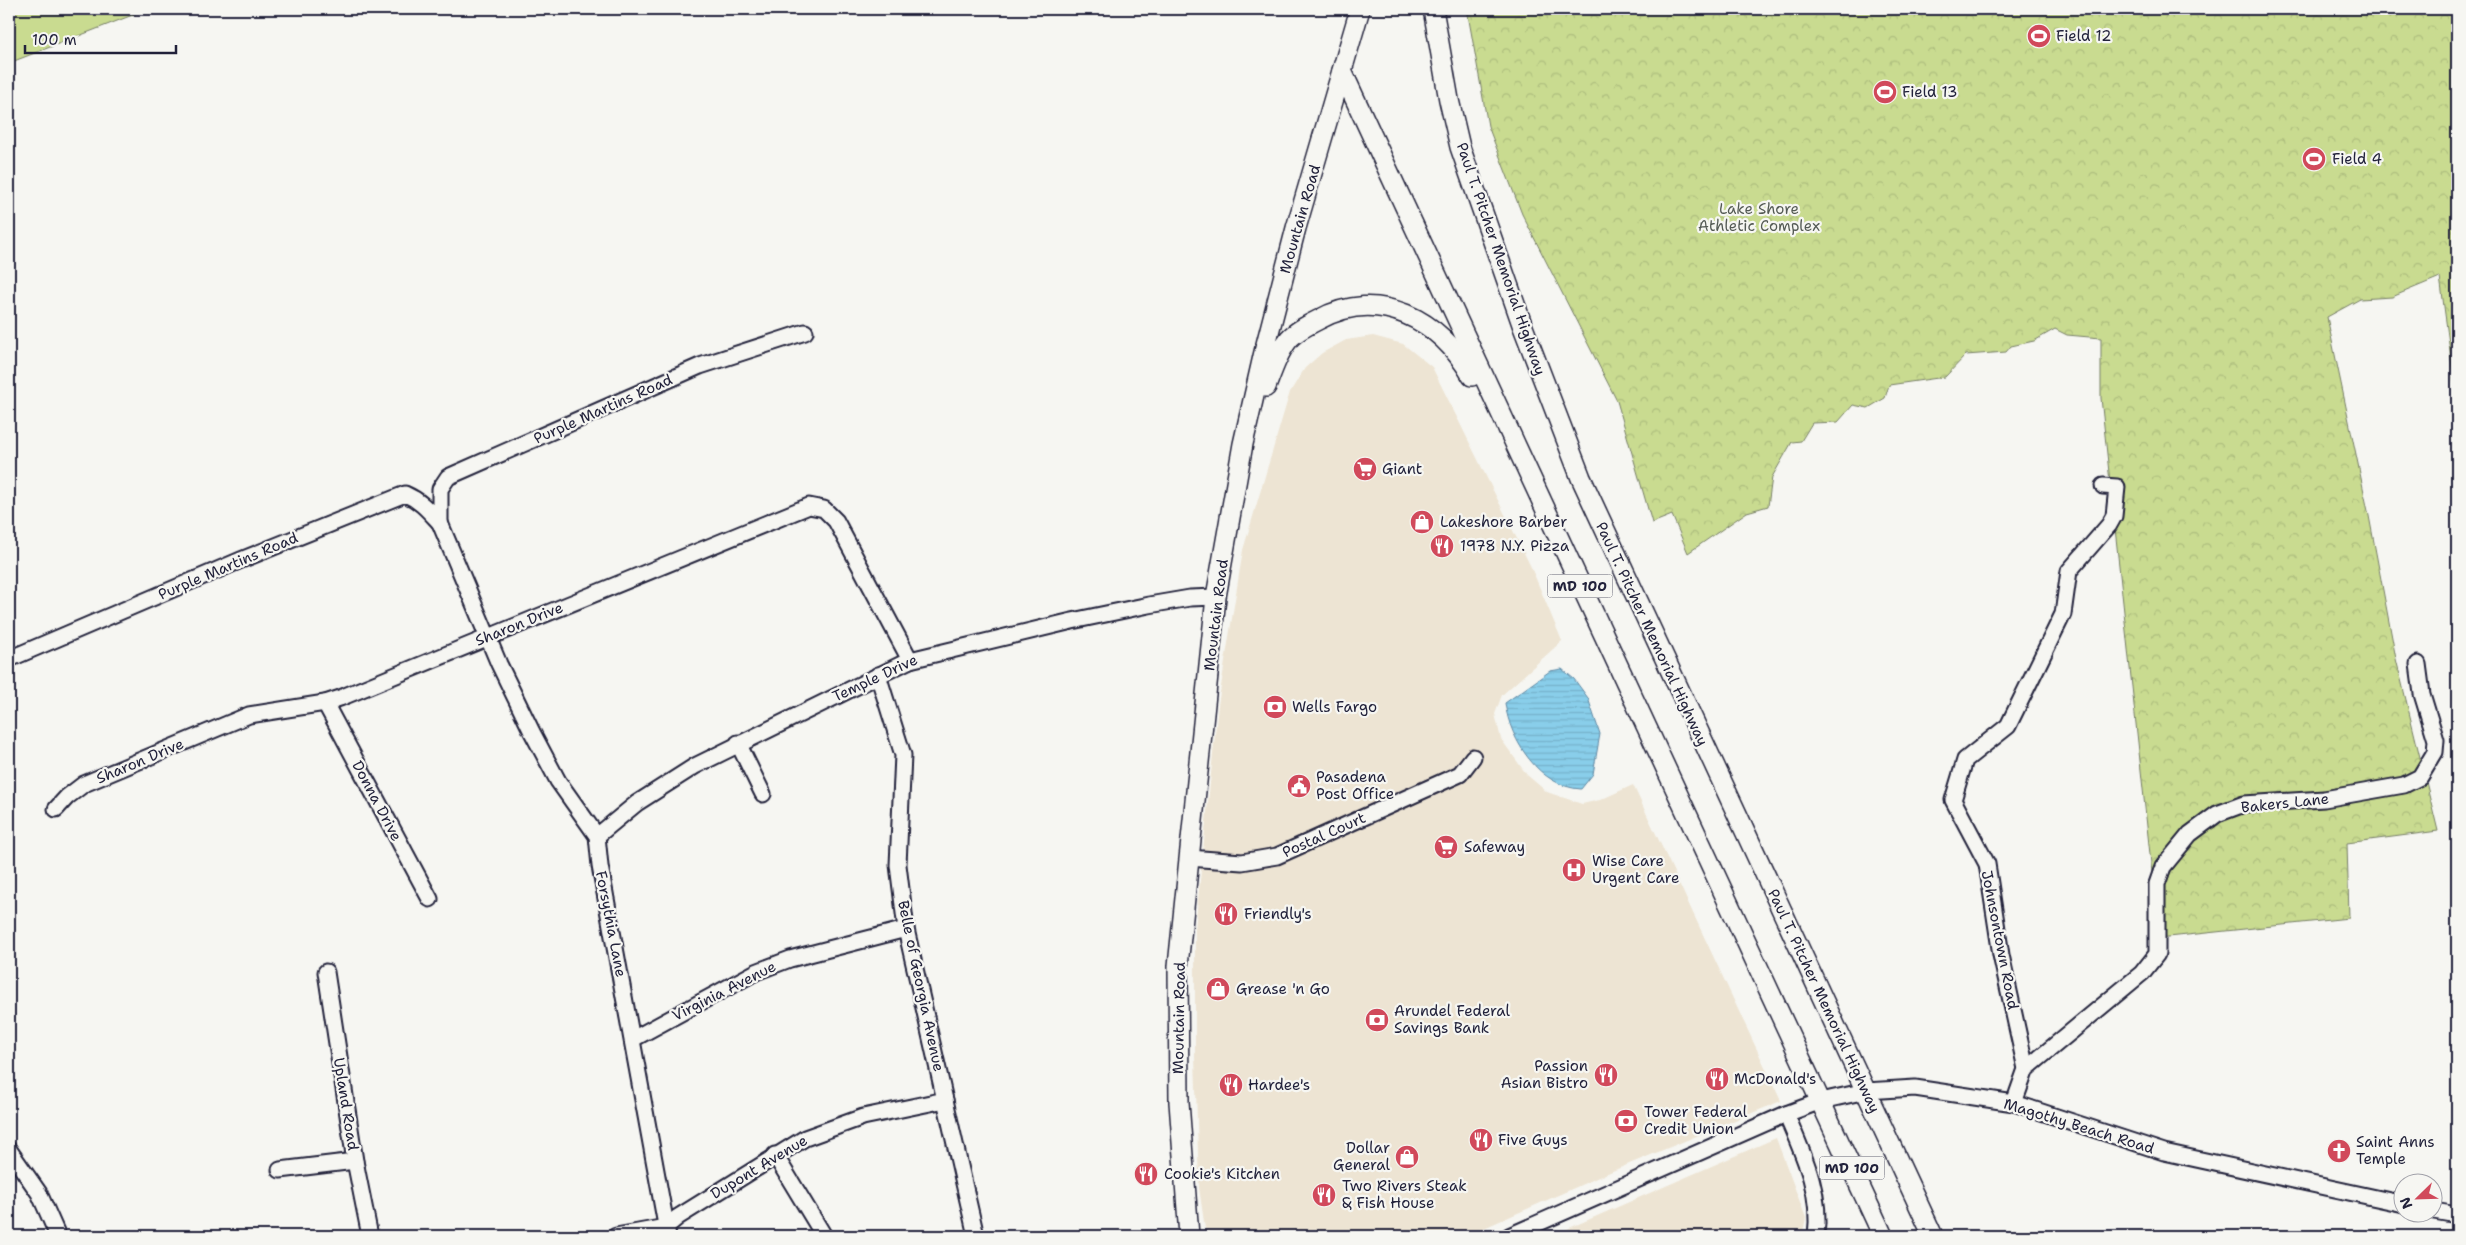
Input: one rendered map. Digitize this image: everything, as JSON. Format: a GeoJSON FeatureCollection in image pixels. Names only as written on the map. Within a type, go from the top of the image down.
{"type":"FeatureCollection","features":[{"type":"Feature","properties":{"kind":"main road","name":"Mountain Road"},"geometry":{"type":"LineString","coordinates":[[1188,1236],[1179,1102],[1178,966],[1216,597],[1243,444],[1264,352],[1296,228],[1360,9]]}},
{"type":"Feature","properties":{"kind":"main road","name":"Paul T. Pitcher Memorial Highway"},"geometry":{"type":"LineString","coordinates":[[1433,9],[1449,100],[1460,147],[1527,336],[1581,478],[1933,1236]]}},
{"type":"Feature","properties":{"kind":"main road","name":"MD 100"},"geometry":{"type":"LineString","coordinates":[[1342,71],[1883,1236]]}},
{"type":"Feature","properties":{"kind":"main road"},"geometry":{"type":"LineString","coordinates":[[1243,444],[1277,358],[1290,338],[1312,323],[1339,311],[1367,307],[1388,308],[1410,315],[1433,328],[1451,346],[1467,367],[1539,498]]}},
{"type":"Feature","properties":{"kind":"street","name":"Purple Martins Road"},"geometry":{"type":"LineString","coordinates":[[440,523],[440,489],[448,477],[700,366],[805,332]]}},
{"type":"Feature","properties":{"kind":"street","name":"Johnsontown Road"},"geometry":{"type":"LineString","coordinates":[[2026,1069],[2001,955],[1987,864],[1953,800],[1965,760],[2008,726],[2063,614],[2068,571],[2109,525],[2114,516],[2117,487],[2103,486]]}},
{"type":"Feature","properties":{"kind":"street","name":"Purple Martins Road"},"geometry":{"type":"LineString","coordinates":[[9,659],[241,560],[405,494],[417,499],[426,506],[440,523],[487,637]]}},
{"type":"Feature","properties":{"kind":"street","name":"Sharon Drive"},"geometry":{"type":"LineString","coordinates":[[56,809],[67,797],[84,784],[249,715],[325,702],[809,506],[824,509],[836,521],[910,660]]}},
{"type":"Feature","properties":{"kind":"street","name":"Temple Drive"},"geometry":{"type":"LineString","coordinates":[[596,836],[619,816],[664,784],[738,743],[910,660],[1072,621],[1149,605],[1190,598],[1216,597]]}},
{"type":"Feature","properties":{"kind":"street","name":"Forsythia Lane"},"geometry":{"type":"LineString","coordinates":[[487,637],[558,781],[596,836],[667,1232]]}},
{"type":"Feature","properties":{"kind":"street","name":"Bakers Lane"},"geometry":{"type":"LineString","coordinates":[[2026,1069],[2142,973],[2157,954],[2157,884],[2163,867],[2190,834],[2217,814],[2244,804],[2324,799],[2404,785],[2420,777],[2435,752],[2436,740],[2422,694],[2418,664]]}},
{"type":"Feature","properties":{"kind":"street","name":"Belle of Georgia Avenue"},"geometry":{"type":"LineString","coordinates":[[878,675],[903,754],[898,865],[906,929],[976,1236]]}},
{"type":"Feature","properties":{"kind":"street","name":"Donna Drive"},"geometry":{"type":"LineString","coordinates":[[325,702],[430,899]]}},
{"type":"Feature","properties":{"kind":"street"},"geometry":{"type":"LineString","coordinates":[[738,743],[764,794]]}},
{"type":"Feature","properties":{"kind":"street","name":"Postal Court"},"geometry":{"type":"LineString","coordinates":[[1190,858],[1242,862],[1277,856],[1460,774],[1473,757]]}},
{"type":"Feature","properties":{"kind":"street","name":"Virginia Avenue"},"geometry":{"type":"LineString","coordinates":[[633,1039],[756,972],[790,959],[906,929]]}},
{"type":"Feature","properties":{"kind":"street","name":"Upland Road"},"geometry":{"type":"LineString","coordinates":[[326,972],[355,1161],[370,1236]]}},
{"type":"Feature","properties":{"kind":"street"},"geometry":{"type":"LineString","coordinates":[[2014,1103],[2026,1069]]}},
{"type":"Feature","properties":{"kind":"street","name":"Magothy Beach Road"},"geometry":{"type":"LineString","coordinates":[[1509,1236],[1786,1114],[1821,1101],[1866,1091],[1915,1088],[2014,1103],[2164,1152],[2394,1202]]}},
{"type":"Feature","properties":{"kind":"street","name":"Dupont Avenue"},"geometry":{"type":"LineString","coordinates":[[667,1232],[678,1217],[805,1138],[845,1122],[945,1100]]}},
{"type":"Feature","properties":{"kind":"street"},"geometry":{"type":"LineString","coordinates":[[1786,1114],[1816,1194],[1816,1236]]}},
{"type":"Feature","properties":{"kind":"street"},"geometry":{"type":"LineString","coordinates":[[9,1150],[39,1192],[58,1236]]}},
{"type":"Feature","properties":{"kind":"street"},"geometry":{"type":"LineString","coordinates":[[775,1155],[824,1236]]}},
{"type":"Feature","properties":{"kind":"street"},"geometry":{"type":"LineString","coordinates":[[280,1170],[355,1161]]}},
{"type":"Feature","properties":{"kind":"street"},"geometry":{"type":"LineString","coordinates":[[2444,1212],[2457,1215]]}},
{"type":"Feature","properties":{"kind":"street"},"geometry":{"type":"LineString","coordinates":[[616,1236],[667,1232]]}},
{"type":"Feature","properties":{"kind":"shaded area"},"geometry":{"type":"Polygon","coordinates":[[[1373,336],[1403,344],[1432,367],[1531,567],[1562,641],[1502,695],[1495,714],[1501,739],[1527,775],[1547,792],[1582,804],[1600,800],[1633,785],[1781,1101],[1610,1172],[1466,1236],[1206,1236],[1199,1187],[1195,1057],[1195,929],[1218,705],[1243,550],[1290,392],[1305,368],[1322,353],[1346,340],[1373,336]]]}},
{"type":"Feature","properties":{"kind":"shaded area"},"geometry":{"type":"Polygon","coordinates":[[[1776,1138],[1806,1218],[1802,1236],[1551,1236],[1776,1138]]]}},
{"type":"Feature","properties":{"kind":"green space"},"geometry":{"type":"Polygon","coordinates":[[[9,9],[148,9],[9,63],[9,9]]]}},
{"type":"Feature","properties":{"kind":"green space","name":"Lake Shore Athletic Complex"},"geometry":{"type":"Polygon","coordinates":[[[1467,9],[2457,9],[2457,403],[2440,277],[2392,297],[2360,299],[2327,317],[2369,516],[2396,659],[2438,831],[2347,843],[2349,918],[2159,938],[2101,398],[2101,338],[2067,335],[2055,329],[2034,341],[2011,346],[2006,352],[1966,355],[1945,377],[1889,385],[1885,398],[1868,408],[1853,405],[1838,422],[1812,423],[1801,441],[1792,442],[1772,477],[1768,506],[1747,512],[1688,553],[1672,515],[1652,523],[1617,401],[1522,214],[1488,126],[1467,9]]]}},
{"type":"Feature","properties":{"kind":"water"},"geometry":{"type":"Polygon","coordinates":[[[1562,669],[1574,679],[1588,698],[1600,734],[1593,774],[1581,789],[1566,786],[1540,771],[1520,746],[1508,718],[1505,703],[1550,671],[1562,669]]]}},
{"type":"Feature","properties":{"kind":"place","name":"Field 12"},"geometry":{"type":"Point","coordinates":[2039,36]}},
{"type":"Feature","properties":{"kind":"place","name":"Field 13"},"geometry":{"type":"Point","coordinates":[1885,92]}},
{"type":"Feature","properties":{"kind":"place","name":"Field 4"},"geometry":{"type":"Point","coordinates":[2314,159]}},
{"type":"Feature","properties":{"kind":"place","name":"Giant"},"geometry":{"type":"Point","coordinates":[1365,469]}},
{"type":"Feature","properties":{"kind":"place","name":"Lakeshore Barber"},"geometry":{"type":"Point","coordinates":[1422,522]}},
{"type":"Feature","properties":{"kind":"place","name":"1978 N.Y. Pizza"},"geometry":{"type":"Point","coordinates":[1442,546]}},
{"type":"Feature","properties":{"kind":"place","name":"Wells Fargo"},"geometry":{"type":"Point","coordinates":[1275,707]}},
{"type":"Feature","properties":{"kind":"place","name":"Pasadena Post Office"},"geometry":{"type":"Point","coordinates":[1299,786]}},
{"type":"Feature","properties":{"kind":"place","name":"Safeway"},"geometry":{"type":"Point","coordinates":[1446,847]}},
{"type":"Feature","properties":{"kind":"place","name":"Wise Care Urgent Care"},"geometry":{"type":"Point","coordinates":[1574,870]}},
{"type":"Feature","properties":{"kind":"place","name":"Friendly's"},"geometry":{"type":"Point","coordinates":[1226,914]}},
{"type":"Feature","properties":{"kind":"place","name":"Grease 'n Go"},"geometry":{"type":"Point","coordinates":[1218,989]}},
{"type":"Feature","properties":{"kind":"place","name":"Arundel Federal Savings Bank"},"geometry":{"type":"Point","coordinates":[1377,1020]}},
{"type":"Feature","properties":{"kind":"place","name":"Passion Asian Bistro"},"geometry":{"type":"Point","coordinates":[1606,1075]}},
{"type":"Feature","properties":{"kind":"place","name":"McDonald's"},"geometry":{"type":"Point","coordinates":[1717,1079]}},
{"type":"Feature","properties":{"kind":"place","name":"Hardee's"},"geometry":{"type":"Point","coordinates":[1231,1085]}},
{"type":"Feature","properties":{"kind":"place","name":"Tower Federal Credit Union"},"geometry":{"type":"Point","coordinates":[1626,1121]}},
{"type":"Feature","properties":{"kind":"place","name":"Five Guys"},"geometry":{"type":"Point","coordinates":[1481,1140]}},
{"type":"Feature","properties":{"kind":"place","name":"Saint Anns Temple"},"geometry":{"type":"Point","coordinates":[2339,1151]}},
{"type":"Feature","properties":{"kind":"place","name":"Dollar General"},"geometry":{"type":"Point","coordinates":[1407,1157]}},
{"type":"Feature","properties":{"kind":"place","name":"Cookie's Kitchen"},"geometry":{"type":"Point","coordinates":[1146,1174]}},
{"type":"Feature","properties":{"kind":"place","name":"Two Rivers Steak & Fish House"},"geometry":{"type":"Point","coordinates":[1324,1195]}}]}
